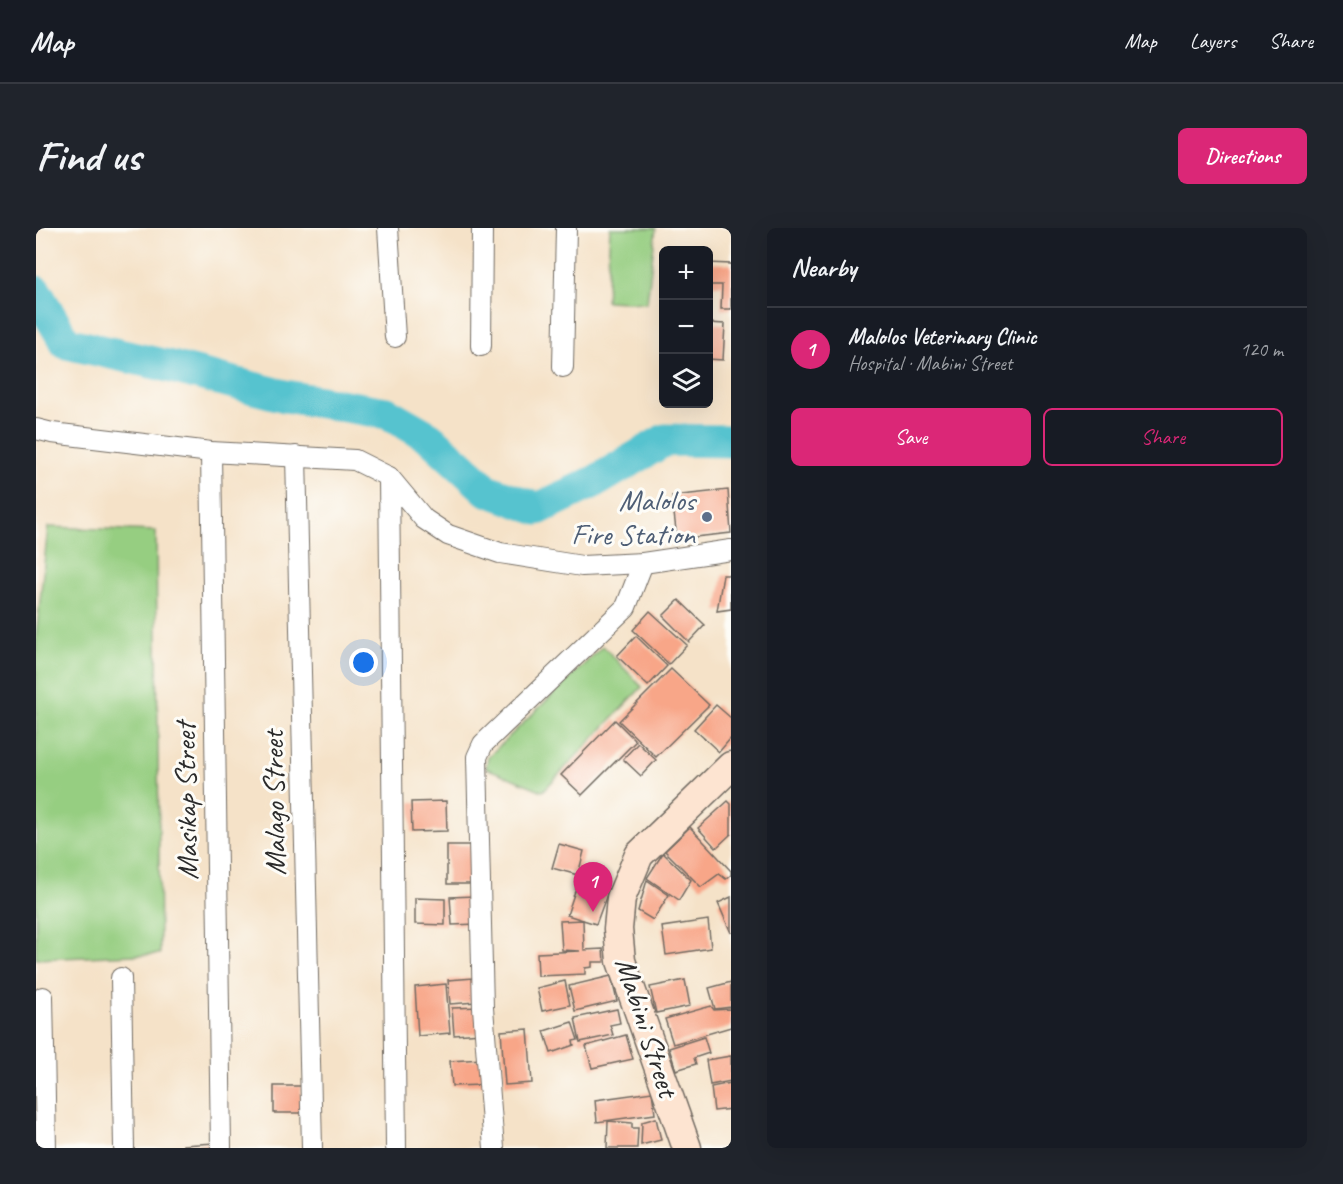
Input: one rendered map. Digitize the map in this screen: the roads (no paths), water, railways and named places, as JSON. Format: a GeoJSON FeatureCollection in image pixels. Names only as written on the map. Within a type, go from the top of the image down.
{"type":"FeatureCollection","features":[{"type":"Feature","properties":{"kind":"main road","name":"Mabini Street"},"geometry":{"type":"LineString","coordinates":[[687,1148],[621,961],[618,929],[621,898],[639,855],[731,766]]}},
{"type":"Feature","properties":{"kind":"street"},"geometry":{"type":"LineString","coordinates":[[388,228],[395,337]]}},
{"type":"Feature","properties":{"kind":"street"},"geometry":{"type":"LineString","coordinates":[[481,346],[482,228]]}},
{"type":"Feature","properties":{"kind":"street"},"geometry":{"type":"LineString","coordinates":[[563,368],[566,228]]}},
{"type":"Feature","properties":{"kind":"street"},"geometry":{"type":"LineString","coordinates":[[36,429],[211,453],[356,460],[389,477],[424,519],[448,534],[500,553],[582,566],[643,563],[731,550]]}},
{"type":"Feature","properties":{"kind":"street","name":"Masikap Street"},"geometry":{"type":"LineString","coordinates":[[211,453],[221,1148]]}},
{"type":"Feature","properties":{"kind":"street","name":"Malago Street"},"geometry":{"type":"LineString","coordinates":[[296,456],[312,1148]]}},
{"type":"Feature","properties":{"kind":"street"},"geometry":{"type":"LineString","coordinates":[[389,477],[396,1148]]}},
{"type":"Feature","properties":{"kind":"street"},"geometry":{"type":"LineString","coordinates":[[494,1148],[483,1008],[477,757],[483,744],[626,607],[643,563]]}},
{"type":"Feature","properties":{"kind":"street"},"geometry":{"type":"LineString","coordinates":[[121,978],[124,1148]]}},
{"type":"Feature","properties":{"kind":"street"},"geometry":{"type":"LineString","coordinates":[[43,997],[46,1148]]}},
{"type":"Feature","properties":{"kind":"waterway"},"geometry":{"type":"LineString","coordinates":[[36,292],[66,343],[285,396],[387,413],[429,437],[487,490],[538,509],[598,480],[665,440],[731,441]]}},
{"type":"Feature","properties":{"kind":"place","name":"Malolos Fire Station"},"geometry":{"type":"Point","coordinates":[707,517]}},
{"type":"Feature","properties":{"kind":"place","name":"Malolos Veterinary Clinic"},"geometry":{"type":"Point","coordinates":[593,912]}}]}
